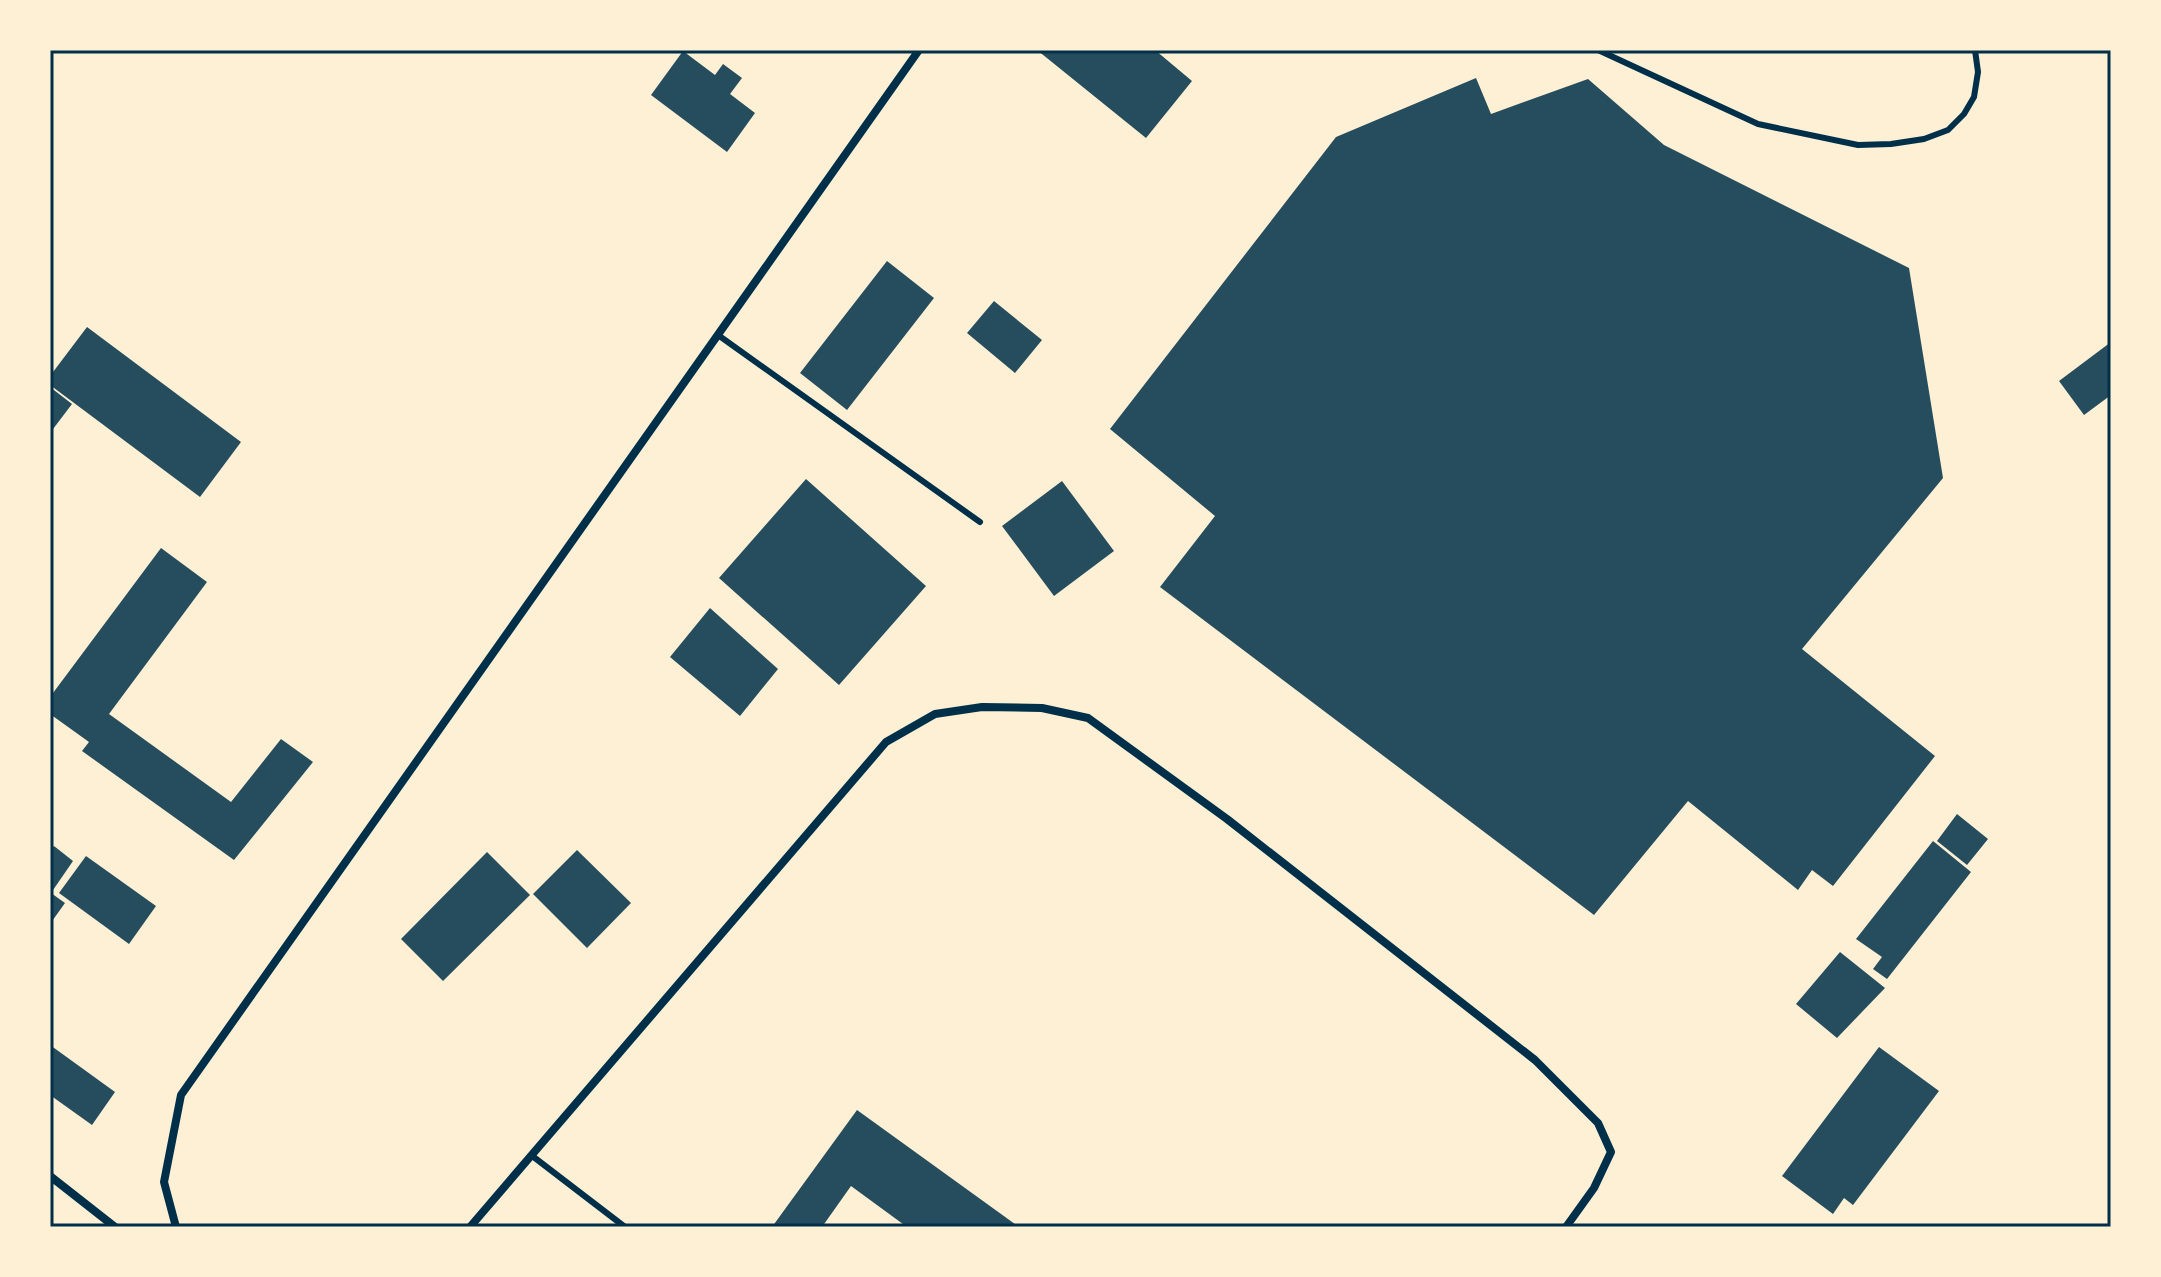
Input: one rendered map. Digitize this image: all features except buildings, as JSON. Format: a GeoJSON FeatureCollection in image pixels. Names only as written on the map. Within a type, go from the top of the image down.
{"type":"FeatureCollection","features":[{"type":"Feature","properties":{"kind":"street"},"geometry":{"type":"LineString","coordinates":[[176,1227],[164,1182],[181,1095],[919,50]]}},
{"type":"Feature","properties":{"kind":"street"},"geometry":{"type":"LineString","coordinates":[[470,1227],[886,742],[935,714],[982,707],[1042,708],[1088,718],[1227,819],[1535,1060],[1598,1123],[1611,1152],[1594,1188],[1566,1227]]}},
{"type":"Feature","properties":{"kind":"street"},"geometry":{"type":"LineString","coordinates":[[50,1176],[115,1227]]}},
{"type":"Feature","properties":{"kind":"lane"},"geometry":{"type":"LineString","coordinates":[[1598,50],[1758,124],[1858,145],[1924,139],[1948,130],[1964,114],[1974,97],[1978,72],[1975,50]]}},
{"type":"Feature","properties":{"kind":"lane"},"geometry":{"type":"LineString","coordinates":[[718,335],[980,522]]}},
{"type":"Feature","properties":{"kind":"lane"},"geometry":{"type":"LineString","coordinates":[[531,1155],[625,1227]]}}]}
